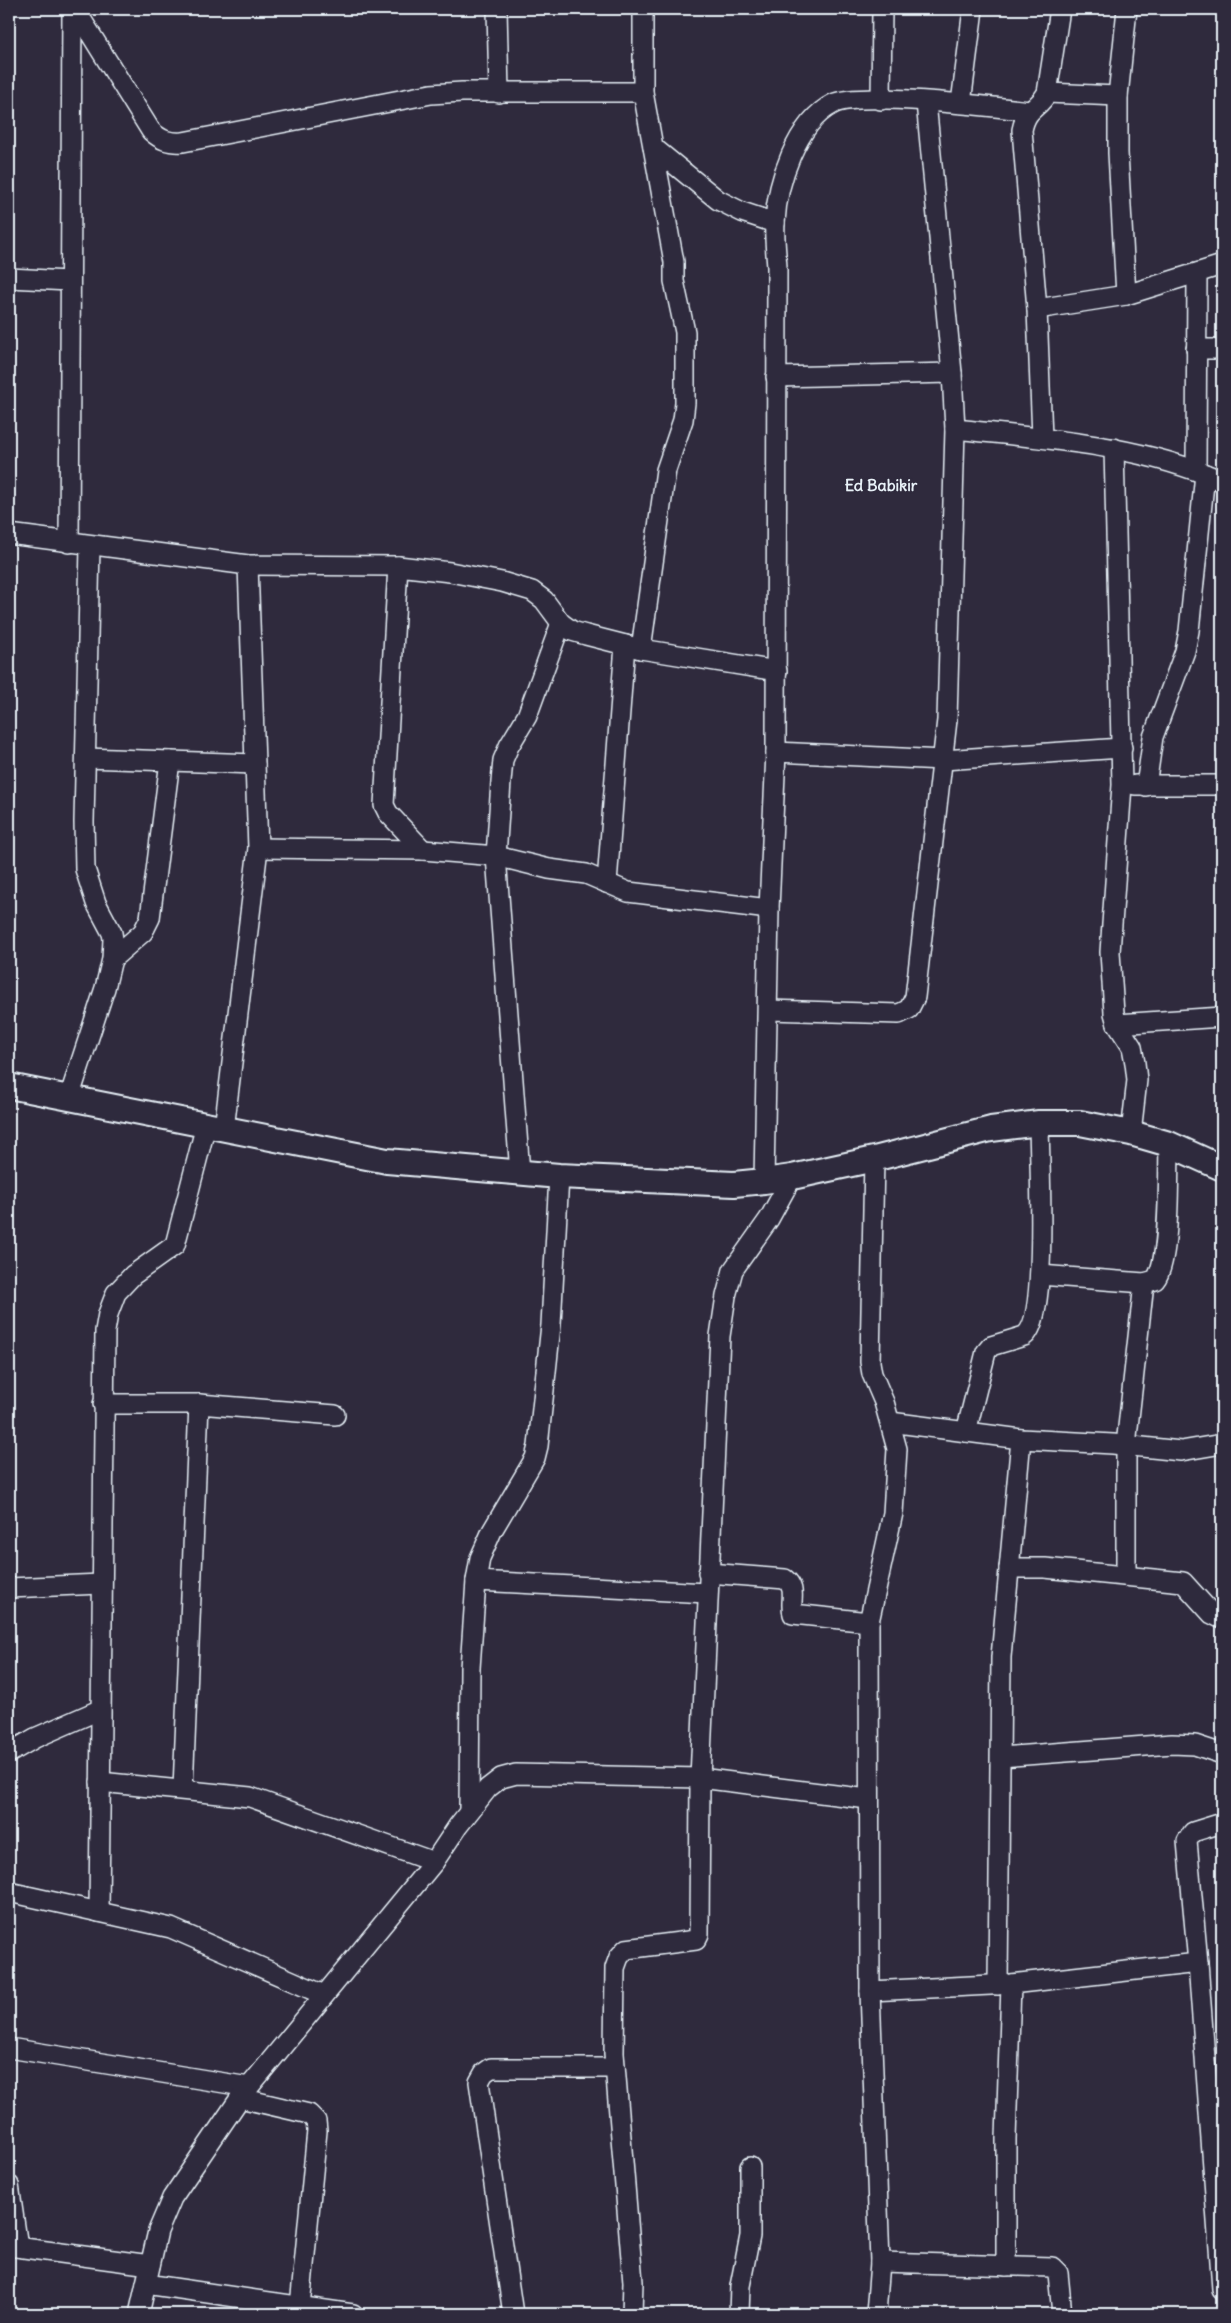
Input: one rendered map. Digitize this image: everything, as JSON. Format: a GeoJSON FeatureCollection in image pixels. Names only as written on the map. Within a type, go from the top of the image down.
{"type":"FeatureCollection","features":[{"type":"Feature","properties":{"kind":"street"},"geometry":{"type":"LineString","coordinates":[[73,9],[151,130],[160,139],[170,143],[432,94],[642,92]]}},
{"type":"Feature","properties":{"kind":"street"},"geometry":{"type":"LineString","coordinates":[[69,543],[69,281],[72,180],[73,9]]}},
{"type":"Feature","properties":{"kind":"street"},"geometry":{"type":"LineString","coordinates":[[497,9],[499,93]]}},
{"type":"Feature","properties":{"kind":"street"},"geometry":{"type":"LineString","coordinates":[[607,883],[633,647],[666,470],[683,420],[685,403],[683,314],[674,281],[674,262],[642,92],[643,9]]}},
{"type":"Feature","properties":{"kind":"street"},"geometry":{"type":"LineString","coordinates":[[880,100],[882,9]]}},
{"type":"Feature","properties":{"kind":"street"},"geometry":{"type":"LineString","coordinates":[[961,104],[973,9]]}},
{"type":"Feature","properties":{"kind":"street"},"geometry":{"type":"LineString","coordinates":[[1042,438],[1038,309],[1023,147],[1024,120],[1029,111],[1048,93],[1060,9]]}},
{"type":"Feature","properties":{"kind":"street"},"geometry":{"type":"LineString","coordinates":[[1126,295],[1118,154],[1118,96],[1127,9]]}},
{"type":"Feature","properties":{"kind":"street"},"geometry":{"type":"LineString","coordinates":[[1048,93],[1118,96]]}},
{"type":"Feature","properties":{"kind":"street"},"geometry":{"type":"LineString","coordinates":[[764,1181],[769,1010],[769,909],[776,752],[774,223],[779,190],[789,160],[800,136],[817,116],[834,103],[854,100],[880,100],[961,104],[1029,111]]}},
{"type":"Feature","properties":{"kind":"street"},"geometry":{"type":"LineString","coordinates":[[769,1010],[899,1014],[910,1009],[915,997],[944,760],[950,665],[955,429],[952,373],[926,102]]}},
{"type":"Feature","properties":{"kind":"street"},"geometry":{"type":"LineString","coordinates":[[653,147],[718,200],[742,212],[774,223]]}},
{"type":"Feature","properties":{"kind":"street"},"geometry":{"type":"LineString","coordinates":[[1038,309],[1126,295],[1222,265]]}},
{"type":"Feature","properties":{"kind":"street"},"geometry":{"type":"LineString","coordinates":[[1146,786],[1153,737],[1185,651],[1189,631],[1208,475],[1196,349],[1197,273]]}},
{"type":"Feature","properties":{"kind":"street"},"geometry":{"type":"LineString","coordinates":[[9,278],[69,281]]}},
{"type":"Feature","properties":{"kind":"street"},"geometry":{"type":"LineString","coordinates":[[1196,349],[1222,349]]}},
{"type":"Feature","properties":{"kind":"street"},"geometry":{"type":"LineString","coordinates":[[776,378],[952,373]]}},
{"type":"Feature","properties":{"kind":"street"},"geometry":{"type":"LineString","coordinates":[[955,429],[1114,448],[1208,475]]}},
{"type":"Feature","properties":{"kind":"street"},"geometry":{"type":"LineString","coordinates":[[1114,448],[1122,785],[1110,952],[1112,1002],[1117,1024],[1132,1048],[1137,1080],[1131,1133]]}},
{"type":"Feature","properties":{"kind":"street"},"geometry":{"type":"LineString","coordinates":[[9,534],[248,565],[398,566],[485,579],[532,592],[544,600],[561,623],[572,631],[633,647],[777,671]]}},
{"type":"Feature","properties":{"kind":"street"},"geometry":{"type":"LineString","coordinates":[[69,1098],[105,988],[112,959],[112,933],[96,903],[86,869],[90,546]]}},
{"type":"Feature","properties":{"kind":"street"},"geometry":{"type":"LineString","coordinates":[[99,1912],[99,1710],[103,1404],[108,1314],[116,1293],[133,1275],[175,1245],[215,1127],[258,848],[248,565]]}},
{"type":"Feature","properties":{"kind":"street"},"geometry":{"type":"LineString","coordinates":[[398,566],[384,805],[388,814],[423,850]]}},
{"type":"Feature","properties":{"kind":"street"},"geometry":{"type":"LineString","coordinates":[[520,1173],[496,856],[503,760],[527,716],[561,623]]}},
{"type":"Feature","properties":{"kind":"street"},"geometry":{"type":"LineString","coordinates":[[776,752],[944,760],[1122,748]]}},
{"type":"Feature","properties":{"kind":"street"},"geometry":{"type":"LineString","coordinates":[[86,758],[255,764]]}},
{"type":"Feature","properties":{"kind":"street"},"geometry":{"type":"LineString","coordinates":[[112,959],[144,932],[150,918],[170,761]]}},
{"type":"Feature","properties":{"kind":"street"},"geometry":{"type":"LineString","coordinates":[[1122,785],[1222,785]]}},
{"type":"Feature","properties":{"kind":"street"},"geometry":{"type":"LineString","coordinates":[[258,848],[423,850],[496,856],[549,869],[586,874],[636,894],[769,909]]}},
{"type":"Feature","properties":{"kind":"street"},"geometry":{"type":"LineString","coordinates":[[1117,1024],[1222,1017]]}},
{"type":"Feature","properties":{"kind":"street"},"geometry":{"type":"LineString","coordinates":[[9,1086],[387,1161],[559,1176],[725,1184],[764,1181],[792,1177],[874,1159],[991,1129],[1039,1123],[1080,1123],[1131,1133],[1169,1144],[1222,1168]]}},
{"type":"Feature","properties":{"kind":"street"},"geometry":{"type":"LineString","coordinates":[[966,1432],[986,1352],[991,1346],[1029,1332],[1033,1323],[1040,1275],[1039,1123]]}},
{"type":"Feature","properties":{"kind":"street"},"geometry":{"type":"LineString","coordinates":[[1040,1275],[1144,1283],[1155,1280],[1162,1265],[1166,1236],[1169,1144]]}},
{"type":"Feature","properties":{"kind":"street"},"geometry":{"type":"LineString","coordinates":[[874,1159],[870,1362],[872,1374],[890,1422],[897,1449],[893,1513],[869,1622],[870,1991],[880,2262],[876,2314]]}},
{"type":"Feature","properties":{"kind":"street"},"geometry":{"type":"LineString","coordinates":[[469,1811],[470,1668],[476,1581],[480,1558],[492,1531],[535,1458],[538,1446],[551,1325],[559,1176]]}},
{"type":"Feature","properties":{"kind":"street"},"geometry":{"type":"LineString","coordinates":[[632,2314],[633,2282],[615,2068],[615,1968],[619,1957],[626,1949],[696,1940],[699,1934],[700,1778],[720,1336],[726,1296],[734,1270],[769,1219],[792,1177]]}},
{"type":"Feature","properties":{"kind":"street"},"geometry":{"type":"LineString","coordinates":[[1126,1576],[1126,1445],[1144,1283]]}},
{"type":"Feature","properties":{"kind":"street"},"geometry":{"type":"LineString","coordinates":[[103,1404],[199,1404],[334,1416]]}},
{"type":"Feature","properties":{"kind":"street"},"geometry":{"type":"LineString","coordinates":[[183,1789],[199,1404]]}},
{"type":"Feature","properties":{"kind":"street"},"geometry":{"type":"LineString","coordinates":[[890,1422],[1021,1439],[1126,1445],[1181,1451],[1222,1444]]}},
{"type":"Feature","properties":{"kind":"street"},"geometry":{"type":"LineString","coordinates":[[1006,2266],[1001,1657],[1021,1439]]}},
{"type":"Feature","properties":{"kind":"street"},"geometry":{"type":"LineString","coordinates":[[1009,1568],[1045,1568],[1183,1582],[1212,1614],[1222,1619]]}},
{"type":"Feature","properties":{"kind":"street"},"geometry":{"type":"LineString","coordinates":[[708,1573],[785,1579],[791,1584],[793,1590],[793,1614],[869,1622]]}},
{"type":"Feature","properties":{"kind":"street"},"geometry":{"type":"LineString","coordinates":[[476,1581],[707,1594]]}},
{"type":"Feature","properties":{"kind":"street"},"geometry":{"type":"LineString","coordinates":[[9,1588],[102,1584]]}},
{"type":"Feature","properties":{"kind":"street"},"geometry":{"type":"LineString","coordinates":[[9,1753],[35,1738],[99,1710]]}},
{"type":"Feature","properties":{"kind":"street"},"geometry":{"type":"LineString","coordinates":[[1001,1757],[1172,1744],[1195,1745],[1222,1754]]}},
{"type":"Feature","properties":{"kind":"street"},"geometry":{"type":"LineString","coordinates":[[139,2314],[158,2230],[172,2198],[245,2092],[434,1862],[469,1811],[488,1788],[501,1778],[516,1774],[700,1778],[868,1799]]}},
{"type":"Feature","properties":{"kind":"street"},"geometry":{"type":"LineString","coordinates":[[100,1782],[250,1797],[434,1862]]}},
{"type":"Feature","properties":{"kind":"street"},"geometry":{"type":"LineString","coordinates":[[1222,1823],[1193,1832],[1188,1841],[1222,2289]]}},
{"type":"Feature","properties":{"kind":"street"},"geometry":{"type":"LineString","coordinates":[[9,1892],[186,1934],[324,1995]]}},
{"type":"Feature","properties":{"kind":"street"},"geometry":{"type":"LineString","coordinates":[[870,1991],[1004,1984],[1198,1963]]}},
{"type":"Feature","properties":{"kind":"street"},"geometry":{"type":"LineString","coordinates":[[9,2048],[245,2092],[309,2114],[316,2121],[317,2130],[300,2306]]}},
{"type":"Feature","properties":{"kind":"street"},"geometry":{"type":"LineString","coordinates":[[513,2314],[479,2082],[484,2073],[491,2068],[615,2068]]}},
{"type":"Feature","properties":{"kind":"street"},"geometry":{"type":"LineString","coordinates":[[740,2314],[740,2286],[750,2236],[750,2167]]}},
{"type":"Feature","properties":{"kind":"street"},"geometry":{"type":"LineString","coordinates":[[9,2185],[14,2246],[150,2265]]}},
{"type":"Feature","properties":{"kind":"street"},"geometry":{"type":"LineString","coordinates":[[880,2262],[1052,2267],[1058,2273],[1062,2314]]}},
{"type":"Feature","properties":{"kind":"street"},"geometry":{"type":"LineString","coordinates":[[146,2284],[353,2314]]}},
{"type":"Feature","properties":{"kind":"district","name":"Ed Babikir"},"geometry":{"type":"Point","coordinates":[881,485]}}]}
